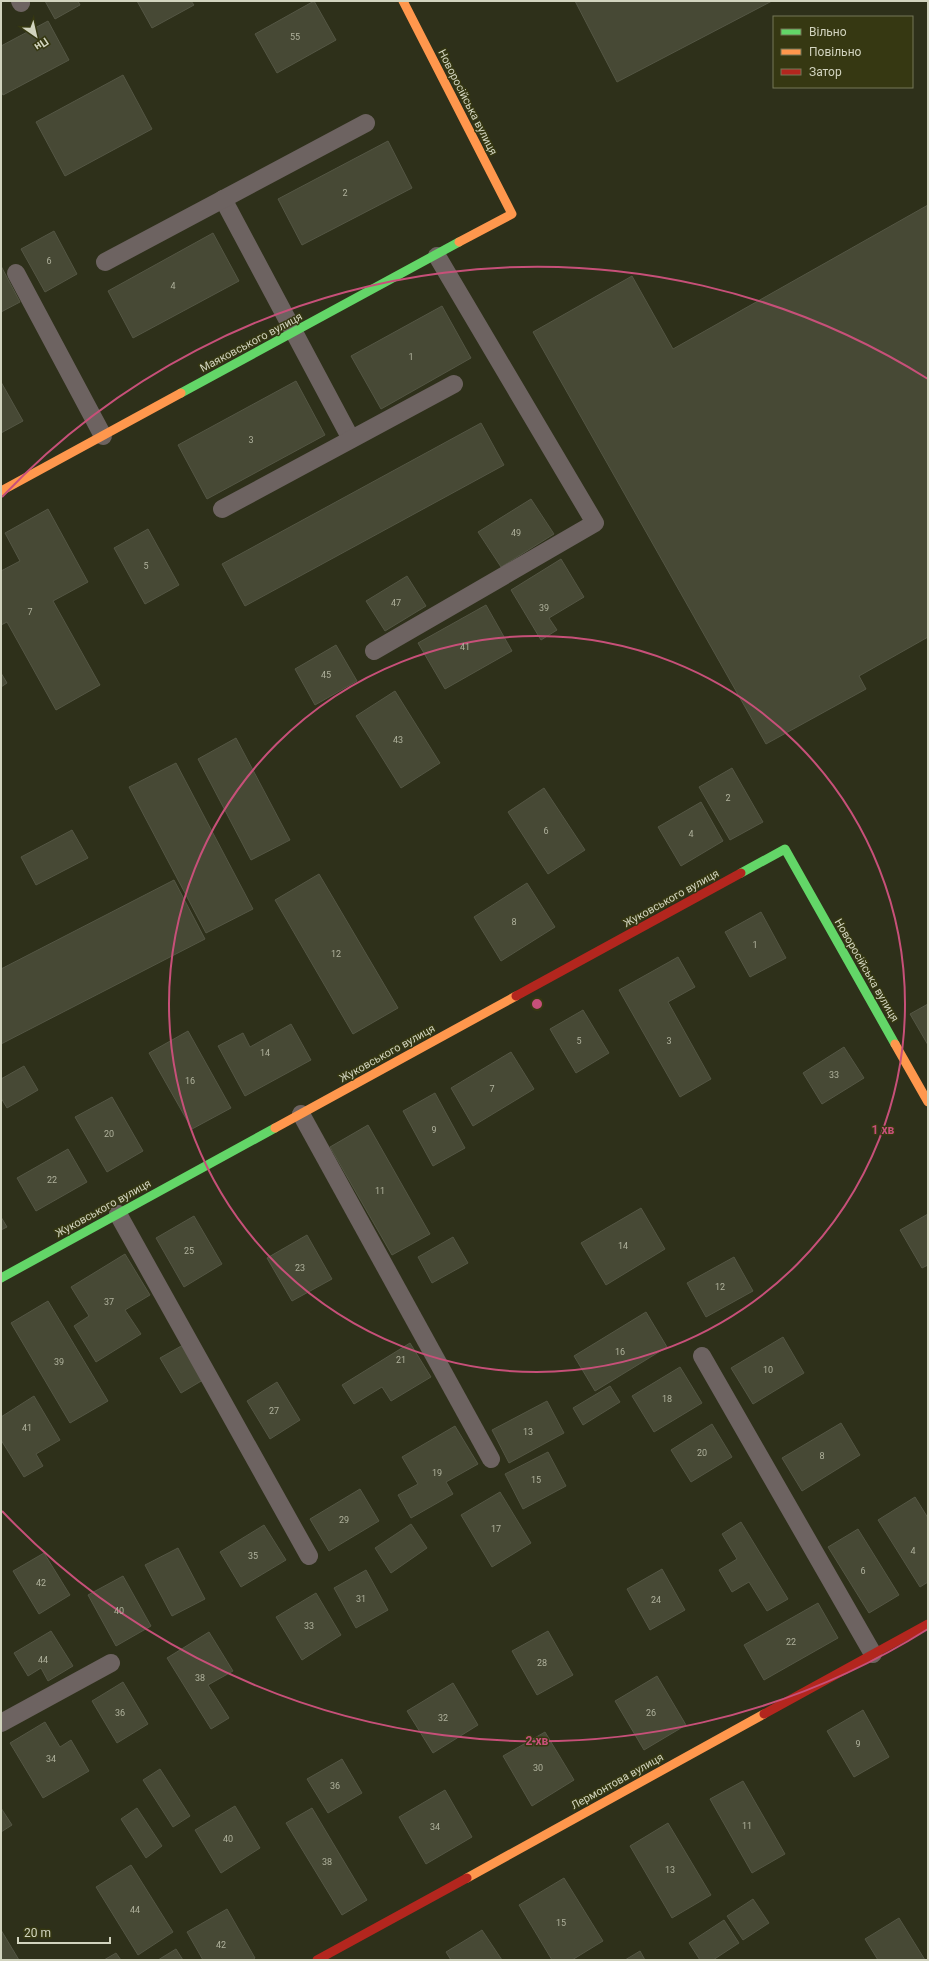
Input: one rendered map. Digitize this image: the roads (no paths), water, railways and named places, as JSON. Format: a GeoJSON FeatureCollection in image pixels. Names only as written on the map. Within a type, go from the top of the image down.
{"type":"FeatureCollection","features":[{"type":"Feature","properties":{"kind":"street","name":"Новоросійська вулиця"},"geometry":{"type":"LineString","coordinates":[[403,1],[512,214]]}},
{"type":"Feature","properties":{"kind":"street","name":"Маяковського вулиця"},"geometry":{"type":"LineString","coordinates":[[1,491],[512,214]]}},
{"type":"Feature","properties":{"kind":"street","name":"Новоросійська вулиця"},"geometry":{"type":"LineString","coordinates":[[785,849],[928,1102]]}},
{"type":"Feature","properties":{"kind":"street","name":"Жуковського вулиця"},"geometry":{"type":"LineString","coordinates":[[1,1278],[785,849]]}},
{"type":"Feature","properties":{"kind":"street","name":"Лермонтова вулиця"},"geometry":{"type":"LineString","coordinates":[[317,1960],[928,1624]]}},
{"type":"Feature","properties":{"kind":"lane"},"geometry":{"type":"LineString","coordinates":[[105,262],[366,123]]}},
{"type":"Feature","properties":{"kind":"lane"},"geometry":{"type":"LineString","coordinates":[[223,199],[351,439]]}},
{"type":"Feature","properties":{"kind":"lane"},"geometry":{"type":"LineString","coordinates":[[374,651],[595,523],[437,256]]}},
{"type":"Feature","properties":{"kind":"lane"},"geometry":{"type":"LineString","coordinates":[[16,273],[104,436]]}},
{"type":"Feature","properties":{"kind":"lane"},"geometry":{"type":"LineString","coordinates":[[222,509],[454,384]]}},
{"type":"Feature","properties":{"kind":"lane"},"geometry":{"type":"LineString","coordinates":[[301,1114],[491,1459]]}},
{"type":"Feature","properties":{"kind":"lane"},"geometry":{"type":"LineString","coordinates":[[118,1214],[309,1556]]}},
{"type":"Feature","properties":{"kind":"lane"},"geometry":{"type":"LineString","coordinates":[[702,1356],[873,1654]]}},
{"type":"Feature","properties":{"kind":"lane"},"geometry":{"type":"LineString","coordinates":[[1,1723],[111,1663]]}}]}
